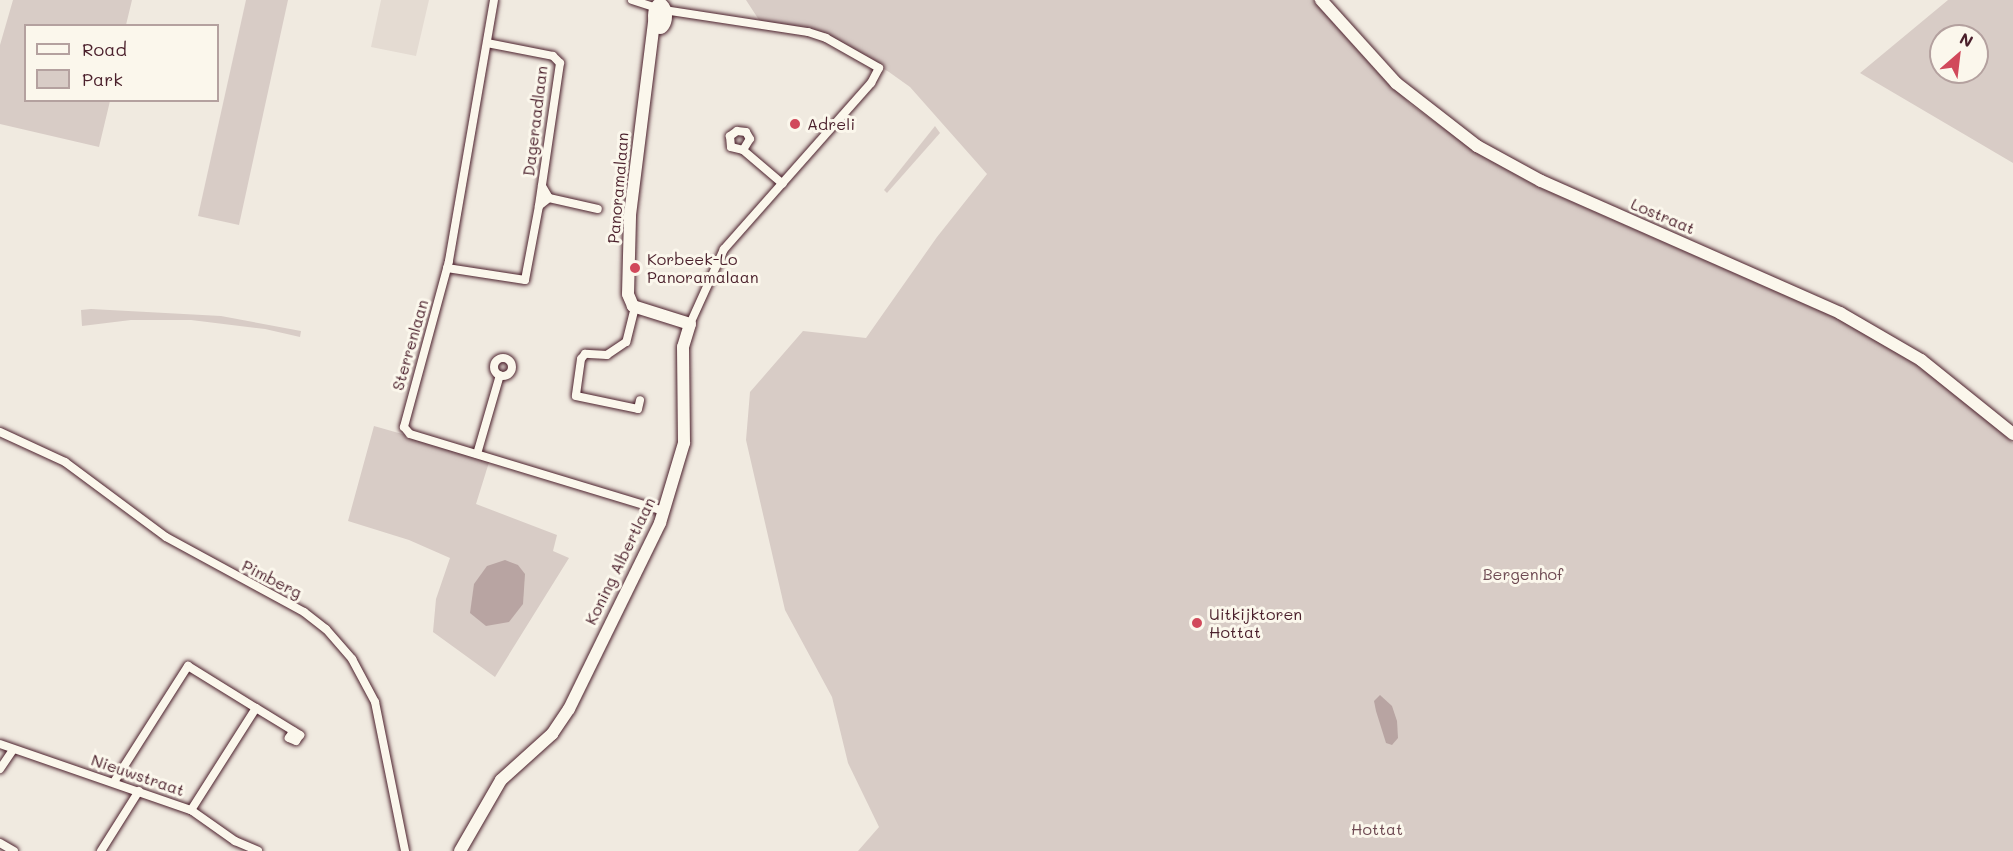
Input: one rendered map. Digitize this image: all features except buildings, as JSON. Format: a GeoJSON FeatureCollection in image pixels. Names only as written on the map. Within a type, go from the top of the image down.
{"type":"FeatureCollection","features":[{"type":"Feature","properties":{"kind":"street","name":"Sterrenlaan"},"geometry":{"type":"LineString","coordinates":[[494,0],[447,268],[404,427],[410,434],[664,511]]}},
{"type":"Feature","properties":{"kind":"street"},"geometry":{"type":"LineString","coordinates":[[632,0],[661,7]]}},
{"type":"Feature","properties":{"kind":"street","name":"Lostraat"},"geometry":{"type":"LineString","coordinates":[[1321,0],[1396,83],[1477,146],[1541,181],[1840,313],[1921,360],[2013,434]]}},
{"type":"Feature","properties":{"kind":"street","name":"Koning Albertlaan"},"geometry":{"type":"LineString","coordinates":[[460,851],[501,780],[559,726],[664,511],[686,432],[683,347],[690,324],[724,249],[783,184],[879,68],[826,38],[808,32],[661,7]]}},
{"type":"Feature","properties":{"kind":"street","name":"Panoramalaan"},"geometry":{"type":"LineString","coordinates":[[635,307],[630,303],[628,294],[630,215],[661,7]]}},
{"type":"Feature","properties":{"kind":"street","name":"Dageraadlaan"},"geometry":{"type":"LineString","coordinates":[[447,268],[525,280],[542,186],[560,63],[553,56],[487,44]]}},
{"type":"Feature","properties":{"kind":"street"},"geometry":{"type":"LineString","coordinates":[[743,150],[783,184]]}},
{"type":"Feature","properties":{"kind":"street","name":"Dageraadlaan"},"geometry":{"type":"LineString","coordinates":[[542,186],[549,198],[598,209]]}},
{"type":"Feature","properties":{"kind":"street","name":"Dageraadlaan"},"geometry":{"type":"LineString","coordinates":[[538,206],[549,198]]}},
{"type":"Feature","properties":{"kind":"street"},"geometry":{"type":"LineString","coordinates":[[640,400],[638,409],[576,396],[581,359],[585,354],[607,355],[626,342],[635,307],[690,324]]}},
{"type":"Feature","properties":{"kind":"street"},"geometry":{"type":"LineString","coordinates":[[477,454],[500,375]]}},
{"type":"Feature","properties":{"kind":"street","name":"Pimberg"},"geometry":{"type":"LineString","coordinates":[[0,432],[65,462],[166,537],[303,612],[326,629],[352,659],[375,702],[405,851]]}},
{"type":"Feature","properties":{"kind":"street"},"geometry":{"type":"LineString","coordinates":[[114,782],[188,666],[300,735],[296,741],[289,738],[293,731]]}},
{"type":"Feature","properties":{"kind":"street"},"geometry":{"type":"LineString","coordinates":[[191,810],[256,708]]}},
{"type":"Feature","properties":{"kind":"street","name":"Nieuwstraat"},"geometry":{"type":"LineString","coordinates":[[0,744],[191,810],[235,841],[258,851]]}},
{"type":"Feature","properties":{"kind":"street"},"geometry":{"type":"LineString","coordinates":[[0,769],[14,750]]}},
{"type":"Feature","properties":{"kind":"street"},"geometry":{"type":"LineString","coordinates":[[101,851],[139,791]]}},
{"type":"Feature","properties":{"kind":"street"},"geometry":{"type":"LineString","coordinates":[[0,843],[14,851]]}},
{"type":"Feature","properties":{"kind":"shaded area"},"geometry":{"type":"Polygon","coordinates":[[[381,0],[429,0],[416,56],[371,47],[381,0]]]}},
{"type":"Feature","properties":{"kind":"shaded area"},"geometry":{"type":"Polygon","coordinates":[[[505,560],[518,565],[525,574],[523,604],[509,622],[486,626],[470,613],[474,584],[487,566],[505,560]]]}},
{"type":"Feature","properties":{"kind":"shaded area"},"geometry":{"type":"Polygon","coordinates":[[[1380,695],[1392,706],[1397,721],[1398,738],[1392,745],[1386,743],[1376,711],[1374,701],[1380,695]]]}},
{"type":"Feature","properties":{"kind":"green space"},"geometry":{"type":"Polygon","coordinates":[[[13,0],[132,0],[126,24],[24,24],[24,102],[110,102],[99,147],[0,124],[0,45],[13,0]]]}},
{"type":"Feature","properties":{"kind":"green space"},"geometry":{"type":"Polygon","coordinates":[[[246,0],[288,0],[239,225],[198,216],[246,0]]]}},
{"type":"Feature","properties":{"kind":"green space"},"geometry":{"type":"Polygon","coordinates":[[[746,0],[1314,0],[1410,104],[1481,155],[1536,186],[1841,320],[1912,362],[1968,402],[2013,443],[2013,851],[858,851],[879,827],[848,763],[832,697],[785,610],[746,440],[750,392],[803,331],[866,338],[937,237],[987,174],[910,87],[827,36],[759,20],[746,0]]]}},
{"type":"Feature","properties":{"kind":"green space"},"geometry":{"type":"Polygon","coordinates":[[[1948,0],[2013,0],[2013,163],[1860,73],[1948,0]]]}},
{"type":"Feature","properties":{"kind":"green space"},"geometry":{"type":"Polygon","coordinates":[[[935,126],[940,133],[887,193],[884,190],[935,126]]]}},
{"type":"Feature","properties":{"kind":"green space"},"geometry":{"type":"Polygon","coordinates":[[[81,310],[221,316],[301,331],[300,337],[265,329],[191,320],[131,320],[82,326],[81,310]]]}},
{"type":"Feature","properties":{"kind":"green space"},"geometry":{"type":"Polygon","coordinates":[[[374,426],[490,459],[476,504],[557,535],[553,551],[569,558],[495,677],[433,632],[436,599],[450,558],[409,540],[348,521],[374,426]]]}},
{"type":"Feature","properties":{"kind":"place","name":"Adreli"},"geometry":{"type":"Point","coordinates":[795,124]}},
{"type":"Feature","properties":{"kind":"place","name":"Korbeek-Lo Panoramalaan"},"geometry":{"type":"Point","coordinates":[635,268]}},
{"type":"Feature","properties":{"kind":"place","name":"Uitkijktoren Hottat"},"geometry":{"type":"Point","coordinates":[1197,623]}},
{"type":"Feature","properties":{"kind":"park label","name":"Bergenhof"},"geometry":{"type":"Point","coordinates":[1523,574]}},
{"type":"Feature","properties":{"kind":"park label","name":"Hottat"},"geometry":{"type":"Point","coordinates":[1377,829]}}]}
